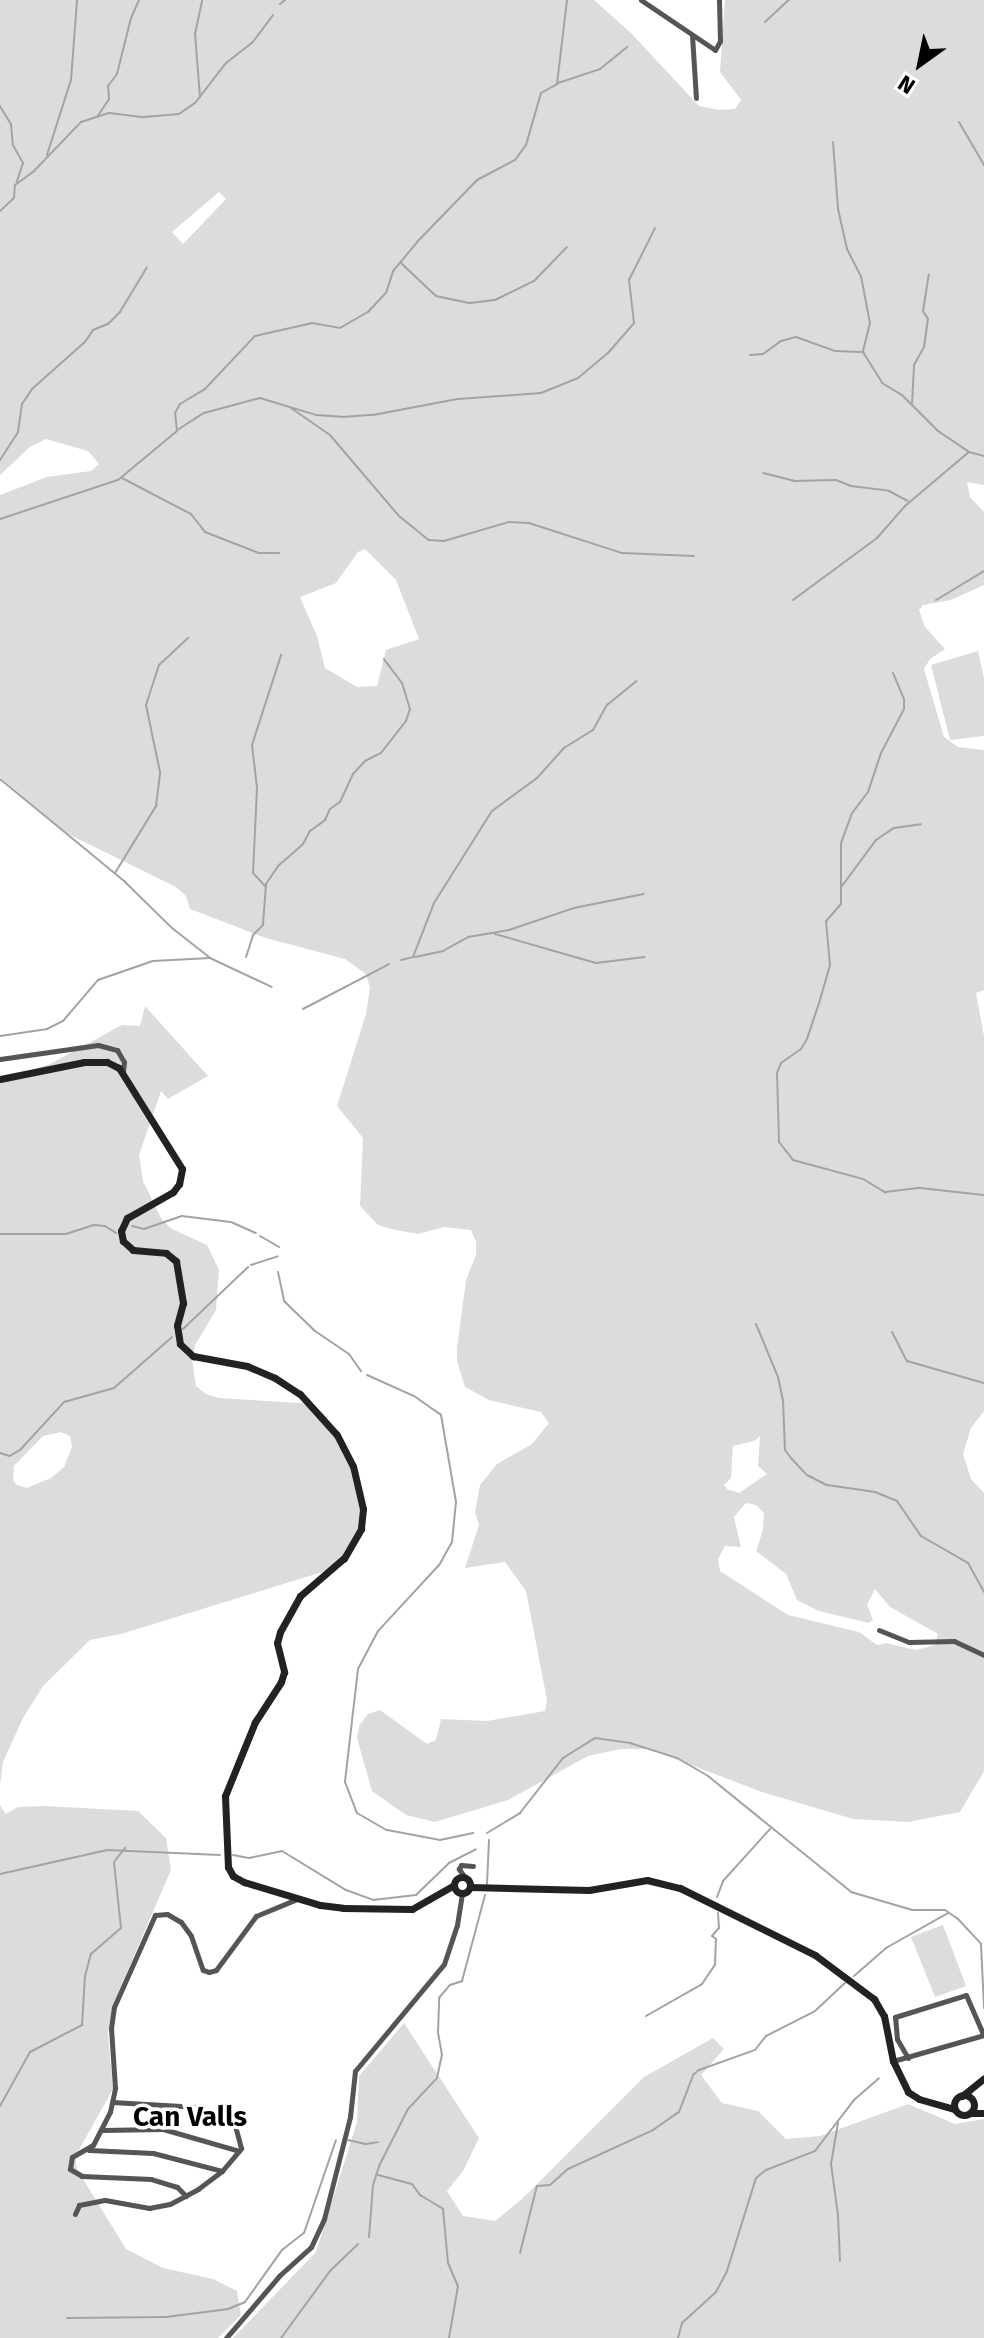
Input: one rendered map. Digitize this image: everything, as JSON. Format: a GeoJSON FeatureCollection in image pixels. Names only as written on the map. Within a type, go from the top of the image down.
{"type":"FeatureCollection","features":[{"type":"Feature","properties":{"kind":"street"},"geometry":{"type":"LineString","coordinates":[[641,0],[715,50],[720,41],[719,0]]}},
{"type":"Feature","properties":{"kind":"street"},"geometry":{"type":"LineString","coordinates":[[692,34],[696,98]]}},
{"type":"Feature","properties":{"kind":"street"},"geometry":{"type":"LineString","coordinates":[[0,1059],[98,1045],[117,1050],[124,1062],[123,1073]]}},
{"type":"Feature","properties":{"kind":"street"},"geometry":{"type":"LineString","coordinates":[[0,1079],[44,1067],[99,1061],[114,1064],[123,1073],[182,1169],[179,1184],[173,1192],[136,1212],[123,1223],[121,1231],[123,1241],[133,1250],[166,1253],[176,1261],[183,1303],[177,1325],[180,1344],[193,1356],[247,1366],[275,1378],[300,1394],[337,1435],[353,1466],[361,1493],[361,1529],[353,1547],[300,1596],[280,1632],[277,1643],[284,1672],[281,1682],[255,1722],[225,1796],[228,1867],[233,1876],[298,1898],[343,1908],[398,1911],[430,1900],[439,1890],[454,1885]]}},
{"type":"Feature","properties":{"kind":"street"},"geometry":{"type":"LineString","coordinates":[[879,1630],[909,1642],[954,1641],[984,1655]]}},
{"type":"Feature","properties":{"kind":"street"},"geometry":{"type":"LineString","coordinates":[[473,1866],[461,1865],[459,1869],[470,1887],[477,1890],[589,1890],[647,1880],[680,1888],[815,1955],[874,1999],[884,2016],[893,2061],[908,2092],[919,2099],[942,2105],[957,2102],[984,2112]]}},
{"type":"Feature","properties":{"kind":"street"},"geometry":{"type":"LineString","coordinates":[[454,1885],[456,1879],[464,1876]]}},
{"type":"Feature","properties":{"kind":"street"},"geometry":{"type":"LineString","coordinates":[[454,1885],[462,1893]]}},
{"type":"Feature","properties":{"kind":"street"},"geometry":{"type":"LineString","coordinates":[[226,2338],[280,2275],[311,2247],[324,2219],[350,2117],[355,2071],[444,1964],[457,1925],[462,1893],[470,1887]]}},
{"type":"Feature","properties":{"kind":"street"},"geometry":{"type":"LineString","coordinates":[[88,2150],[102,2130],[112,2102],[114,2007],[155,1915],[167,1914],[181,1922],[191,1936],[203,1970],[209,1972],[216,1970],[256,1916],[298,1898]]}},
{"type":"Feature","properties":{"kind":"street"},"geometry":{"type":"LineString","coordinates":[[893,2061],[908,2058],[983,2035],[966,1995],[895,2017],[897,2039],[908,2058]]}},
{"type":"Feature","properties":{"kind":"street"},"geometry":{"type":"LineString","coordinates":[[957,2102],[984,2078]]}},
{"type":"Feature","properties":{"kind":"street"},"geometry":{"type":"LineString","coordinates":[[957,2102],[962,2115],[972,2105],[973,2087]]}},
{"type":"Feature","properties":{"kind":"street"},"geometry":{"type":"LineString","coordinates":[[75,2214],[79,2205],[105,2200],[149,2208],[186,2196],[222,2171],[242,2143],[235,2126],[204,2114],[198,2107],[112,2102]]}},
{"type":"Feature","properties":{"kind":"street"},"geometry":{"type":"LineString","coordinates":[[102,2130],[163,2129],[239,2151]]}},
{"type":"Feature","properties":{"kind":"street"},"geometry":{"type":"LineString","coordinates":[[186,2196],[177,2187],[151,2179],[82,2176],[73,2172],[69,2163],[72,2157],[88,2150],[153,2153],[222,2171]]}},
{"type":"Feature","properties":{"kind":"shaded area"},"geometry":{"type":"Polygon","coordinates":[[[0,0],[594,0],[631,33],[699,106],[719,110],[735,109],[741,100],[720,72],[725,0],[984,0],[984,485],[967,482],[970,497],[984,512],[984,585],[951,600],[923,605],[919,610],[925,627],[945,649],[930,659],[924,669],[944,737],[958,747],[984,750],[984,990],[976,993],[984,1036],[984,1411],[971,1428],[963,1454],[971,1479],[984,1493],[984,1771],[960,1812],[908,1822],[853,1819],[762,1792],[649,1749],[621,1749],[588,1756],[508,1800],[435,1822],[406,1815],[372,1791],[357,1738],[359,1726],[368,1714],[380,1710],[427,1744],[436,1740],[441,1719],[487,1721],[545,1711],[547,1700],[526,1591],[505,1562],[465,1568],[479,1525],[475,1512],[480,1485],[497,1464],[532,1444],[549,1423],[541,1412],[489,1400],[465,1387],[457,1361],[457,1348],[466,1280],[476,1255],[476,1242],[471,1230],[444,1227],[418,1234],[391,1229],[378,1225],[360,1206],[363,1138],[337,1106],[366,1014],[370,988],[366,974],[345,959],[266,938],[190,909],[186,896],[176,887],[66,833],[0,777],[0,495],[47,477],[91,471],[99,464],[88,451],[46,439],[30,447],[0,475],[0,0]],[[219,192],[172,232],[183,244],[226,199],[219,192]],[[365,549],[358,552],[336,583],[300,597],[317,636],[325,668],[357,687],[377,686],[386,650],[419,639],[396,580],[365,549]],[[760,1436],[754,1441],[733,1446],[731,1478],[724,1485],[727,1489],[739,1493],[767,1474],[758,1466],[760,1436]],[[746,1503],[734,1517],[741,1547],[725,1546],[718,1559],[720,1571],[788,1615],[859,1632],[877,1645],[886,1643],[916,1650],[935,1645],[938,1634],[890,1607],[875,1589],[867,1605],[873,1620],[869,1623],[819,1611],[797,1600],[786,1574],[756,1551],[763,1530],[764,1513],[756,1505],[746,1503]]]}},
{"type":"Feature","properties":{"kind":"shaded area"},"geometry":{"type":"Polygon","coordinates":[[[978,651],[984,678],[984,736],[950,740],[931,665],[978,651]]]}},
{"type":"Feature","properties":{"kind":"shaded area"},"geometry":{"type":"Polygon","coordinates":[[[145,1006],[208,1076],[168,1099],[161,1091],[139,1155],[143,1181],[161,1218],[170,1228],[207,1245],[219,1270],[216,1310],[195,1345],[192,1359],[196,1386],[206,1394],[219,1398],[300,1403],[313,1405],[324,1414],[339,1437],[363,1501],[357,1541],[329,1569],[316,1574],[121,1634],[90,1640],[43,1686],[23,1718],[3,1762],[0,1785],[0,1080],[50,1064],[122,1025],[140,1026],[145,1006]],[[61,1432],[43,1436],[14,1466],[13,1480],[17,1485],[27,1488],[51,1478],[64,1467],[72,1447],[70,1436],[61,1432]]]}},
{"type":"Feature","properties":{"kind":"shaded area"},"geometry":{"type":"Polygon","coordinates":[[[0,1805],[6,1814],[18,1807],[45,1806],[138,1811],[166,1838],[171,1870],[112,2007],[108,2034],[113,2089],[75,2157],[77,2169],[126,2249],[163,2268],[213,2279],[237,2291],[241,2315],[218,2338],[0,2338],[0,1805]]]}},
{"type":"Feature","properties":{"kind":"shaded area"},"geometry":{"type":"Polygon","coordinates":[[[943,1925],[966,1986],[935,1997],[911,1937],[943,1925]]]}},
{"type":"Feature","properties":{"kind":"shaded area"},"geometry":{"type":"Polygon","coordinates":[[[404,2023],[479,2138],[463,2171],[447,2191],[463,2216],[495,2221],[523,2198],[644,2077],[713,2038],[724,2049],[701,2075],[722,2103],[758,2111],[786,2139],[820,2136],[908,2104],[955,2124],[984,2119],[984,2338],[233,2338],[316,2252],[357,2122],[359,2076],[404,2023]]]}},
{"type":"Feature","properties":{"kind":"waterway"},"geometry":{"type":"LineString","coordinates":[[47,155],[71,80],[77,0]]}},
{"type":"Feature","properties":{"kind":"waterway"},"geometry":{"type":"LineString","coordinates":[[97,117],[109,99],[108,86],[117,74],[131,18],[139,0]]}},
{"type":"Feature","properties":{"kind":"waterway"},"geometry":{"type":"LineString","coordinates":[[200,97],[195,34],[202,0]]}},
{"type":"Feature","properties":{"kind":"waterway"},"geometry":{"type":"LineString","coordinates":[[280,4],[285,0]]}},
{"type":"Feature","properties":{"kind":"waterway"},"geometry":{"type":"LineString","coordinates":[[0,519],[118,480],[177,431],[175,413],[180,404],[205,389],[255,336],[312,323],[340,328],[368,312],[386,293],[393,271],[417,242],[477,180],[515,160],[526,145],[541,93],[557,84],[567,0]]}},
{"type":"Feature","properties":{"kind":"waterway"},"geometry":{"type":"LineString","coordinates":[[765,22],[789,0]]}},
{"type":"Feature","properties":{"kind":"waterway"},"geometry":{"type":"LineString","coordinates":[[0,211],[14,198],[15,185],[34,171],[81,122],[109,113],[144,117],[179,114],[195,103],[226,63],[252,43],[273,15]]}},
{"type":"Feature","properties":{"kind":"waterway"},"geometry":{"type":"LineString","coordinates":[[558,83],[600,69],[627,47]]}},
{"type":"Feature","properties":{"kind":"waterway"},"geometry":{"type":"LineString","coordinates":[[0,106],[11,124],[13,145],[23,163],[17,182]]}},
{"type":"Feature","properties":{"kind":"waterway"},"geometry":{"type":"LineString","coordinates":[[959,122],[984,165]]}},
{"type":"Feature","properties":{"kind":"waterway"},"geometry":{"type":"LineString","coordinates":[[833,142],[838,209],[847,249],[861,276],[870,323],[863,352],[882,383],[902,395],[938,431],[969,452],[984,456]]}},
{"type":"Feature","properties":{"kind":"waterway"},"geometry":{"type":"LineString","coordinates":[[179,429],[204,413],[260,398],[316,415],[342,417],[373,415],[458,399],[541,393],[578,378],[608,353],[634,323],[629,280],[655,228]]}},
{"type":"Feature","properties":{"kind":"waterway"},"geometry":{"type":"LineString","coordinates":[[401,263],[436,296],[470,303],[495,300],[534,281],[567,247]]}},
{"type":"Feature","properties":{"kind":"waterway"},"geometry":{"type":"LineString","coordinates":[[0,460],[18,432],[22,404],[32,389],[85,342],[93,330],[108,324],[120,312],[147,267]]}},
{"type":"Feature","properties":{"kind":"waterway"},"geometry":{"type":"LineString","coordinates":[[912,404],[914,365],[924,347],[928,319],[923,311],[929,274]]}},
{"type":"Feature","properties":{"kind":"waterway"},"geometry":{"type":"LineString","coordinates":[[750,355],[763,354],[781,341],[796,337],[835,351],[861,352]]}},
{"type":"Feature","properties":{"kind":"waterway"},"geometry":{"type":"LineString","coordinates":[[291,408],[330,435],[399,516],[429,540],[444,541],[509,522],[529,523],[622,553],[694,556]]}},
{"type":"Feature","properties":{"kind":"waterway"},"geometry":{"type":"LineString","coordinates":[[793,600],[877,538],[905,506],[969,452]]}},
{"type":"Feature","properties":{"kind":"waterway"},"geometry":{"type":"LineString","coordinates":[[763,473],[794,481],[836,480],[851,486],[889,491],[908,501]]}},
{"type":"Feature","properties":{"kind":"waterway"},"geometry":{"type":"LineString","coordinates":[[122,478],[191,514],[205,532],[259,553],[279,553]]}},
{"type":"Feature","properties":{"kind":"waterway"},"geometry":{"type":"LineString","coordinates":[[936,600],[984,571]]}},
{"type":"Feature","properties":{"kind":"waterway"},"geometry":{"type":"LineString","coordinates":[[115,873],[156,806],[160,772],[146,705],[159,665],[188,638]]}},
{"type":"Feature","properties":{"kind":"waterway"},"geometry":{"type":"LineString","coordinates":[[266,887],[253,873],[257,788],[252,745],[281,655]]}},
{"type":"Feature","properties":{"kind":"waterway"},"geometry":{"type":"LineString","coordinates":[[246,957],[253,935],[263,925],[266,884],[278,866],[303,844],[310,831],[325,820],[330,809],[340,802],[353,774],[365,761],[381,753],[406,721],[410,709],[402,683],[384,659]]}},
{"type":"Feature","properties":{"kind":"waterway"},"geometry":{"type":"LineString","coordinates":[[893,673],[904,699],[904,709],[881,753],[868,792],[852,813],[841,843],[841,904],[826,921],[830,965],[807,1039],[801,1049],[781,1063],[777,1073],[779,1142],[793,1160],[863,1179],[885,1192],[920,1188],[984,1195]]}},
{"type":"Feature","properties":{"kind":"waterway"},"geometry":{"type":"LineString","coordinates":[[401,960],[413,957],[434,903],[492,811],[537,778],[564,748],[593,730],[607,705],[637,681]]}},
{"type":"Feature","properties":{"kind":"waterway"},"geometry":{"type":"LineString","coordinates":[[0,779],[124,881],[172,928],[209,957]]}},
{"type":"Feature","properties":{"kind":"waterway"},"geometry":{"type":"LineString","coordinates":[[842,886],[876,840],[894,828],[921,824]]}},
{"type":"Feature","properties":{"kind":"waterway"},"geometry":{"type":"LineString","coordinates":[[415,957],[443,951],[468,937],[509,930],[574,908],[644,894]]}},
{"type":"Feature","properties":{"kind":"waterway"},"geometry":{"type":"LineString","coordinates":[[495,934],[596,963],[645,957]]}},
{"type":"Feature","properties":{"kind":"waterway"},"geometry":{"type":"LineString","coordinates":[[0,1036],[47,1029],[63,1021],[98,980],[153,961],[210,958],[272,987]]}},
{"type":"Feature","properties":{"kind":"waterway"},"geometry":{"type":"LineString","coordinates":[[303,1009],[389,964]]}},
{"type":"Feature","properties":{"kind":"waterway"},"geometry":{"type":"LineString","coordinates":[[132,1226],[144,1229],[182,1216],[231,1222],[256,1233]]}},
{"type":"Feature","properties":{"kind":"waterway"},"geometry":{"type":"LineString","coordinates":[[0,1234],[66,1234],[94,1225],[105,1226],[116,1233]]}},
{"type":"Feature","properties":{"kind":"waterway"},"geometry":{"type":"LineString","coordinates":[[260,1236],[279,1247]]}},
{"type":"Feature","properties":{"kind":"waterway"},"geometry":{"type":"LineString","coordinates":[[251,1265],[278,1256]]}},
{"type":"Feature","properties":{"kind":"waterway"},"geometry":{"type":"LineString","coordinates":[[183,1329],[248,1267]]}},
{"type":"Feature","properties":{"kind":"waterway"},"geometry":{"type":"LineString","coordinates":[[278,1272],[284,1301],[315,1331],[349,1354],[361,1371]]}},
{"type":"Feature","properties":{"kind":"waterway"},"geometry":{"type":"LineString","coordinates":[[756,1324],[778,1377],[783,1400],[785,1450],[791,1458],[807,1475],[827,1485],[875,1492],[897,1501],[921,1536],[968,1563],[984,1592]]}},
{"type":"Feature","properties":{"kind":"waterway"},"geometry":{"type":"LineString","coordinates":[[892,1332],[907,1361],[984,1383]]}},
{"type":"Feature","properties":{"kind":"waterway"},"geometry":{"type":"LineString","coordinates":[[0,1453],[10,1456],[21,1449],[64,1402],[114,1388],[172,1337]]}},
{"type":"Feature","properties":{"kind":"waterway"},"geometry":{"type":"LineString","coordinates":[[367,1375],[414,1396],[441,1415],[456,1502],[452,1542],[439,1565],[378,1631],[358,1669],[345,1782],[357,1813],[387,1830],[440,1840],[473,1833]]}},
{"type":"Feature","properties":{"kind":"waterway"},"geometry":{"type":"LineString","coordinates":[[487,1833],[520,1813],[563,1758],[595,1738],[630,1743],[677,1758],[708,1776],[851,1892],[912,1910],[945,1910],[958,1919],[981,1944],[984,2008]]}},
{"type":"Feature","properties":{"kind":"waterway"},"geometry":{"type":"LineString","coordinates":[[717,1897],[723,1881],[770,1829]]}},
{"type":"Feature","properties":{"kind":"waterway"},"geometry":{"type":"LineString","coordinates":[[487,1884],[489,1840]]}},
{"type":"Feature","properties":{"kind":"waterway"},"geometry":{"type":"LineString","coordinates":[[0,2106],[30,2052],[82,2025],[85,1976],[91,1954],[121,1928],[114,1862],[125,1848]]}},
{"type":"Feature","properties":{"kind":"waterway"},"geometry":{"type":"LineString","coordinates":[[233,1855],[249,1858],[282,1851],[346,1890],[373,1900],[416,1895],[449,1863],[476,1849]]}},
{"type":"Feature","properties":{"kind":"waterway"},"geometry":{"type":"LineString","coordinates":[[0,1874],[107,1850],[220,1855]]}},
{"type":"Feature","properties":{"kind":"waterway"},"geometry":{"type":"LineString","coordinates":[[369,2237],[373,2185],[380,2164],[408,2109],[437,2078],[442,2055],[438,2033],[439,1998],[450,1985],[462,1981],[485,1895]]}},
{"type":"Feature","properties":{"kind":"waterway"},"geometry":{"type":"LineString","coordinates":[[646,2016],[702,1984],[715,1965],[716,1939],[712,1936],[719,1928],[718,1913]]}},
{"type":"Feature","properties":{"kind":"waterway"},"geometry":{"type":"LineString","coordinates":[[854,1976],[886,1948],[948,1913]]}},
{"type":"Feature","properties":{"kind":"waterway"},"geometry":{"type":"LineString","coordinates":[[520,2253],[537,2186],[550,2185],[568,2169],[653,2130],[679,2112],[693,2075],[699,2070],[755,2050],[766,2036],[815,2011],[846,1982]]}},
{"type":"Feature","properties":{"kind":"waterway"},"geometry":{"type":"LineString","coordinates":[[678,2338],[682,2323],[716,2292],[727,2271],[756,2178],[766,2170],[815,2151],[854,2100],[879,2078]]}},
{"type":"Feature","properties":{"kind":"waterway"},"geometry":{"type":"LineString","coordinates":[[838,2123],[831,2164],[840,2261]]}},
{"type":"Feature","properties":{"kind":"waterway"},"geometry":{"type":"LineString","coordinates":[[67,2318],[166,2317],[228,2309],[245,2302],[282,2250],[304,2233],[336,2140]]}},
{"type":"Feature","properties":{"kind":"waterway"},"geometry":{"type":"LineString","coordinates":[[348,2140],[366,2144],[378,2142]]}},
{"type":"Feature","properties":{"kind":"waterway"},"geometry":{"type":"LineString","coordinates":[[378,2175],[412,2184],[420,2195],[443,2209],[448,2263],[458,2286],[449,2338]]}},
{"type":"Feature","properties":{"kind":"waterway"},"geometry":{"type":"LineString","coordinates":[[281,2338],[330,2271],[358,2244]]}},
{"type":"Feature","properties":{"kind":"district","name":"Can Valls"},"geometry":{"type":"Point","coordinates":[190,2117]}}]}
